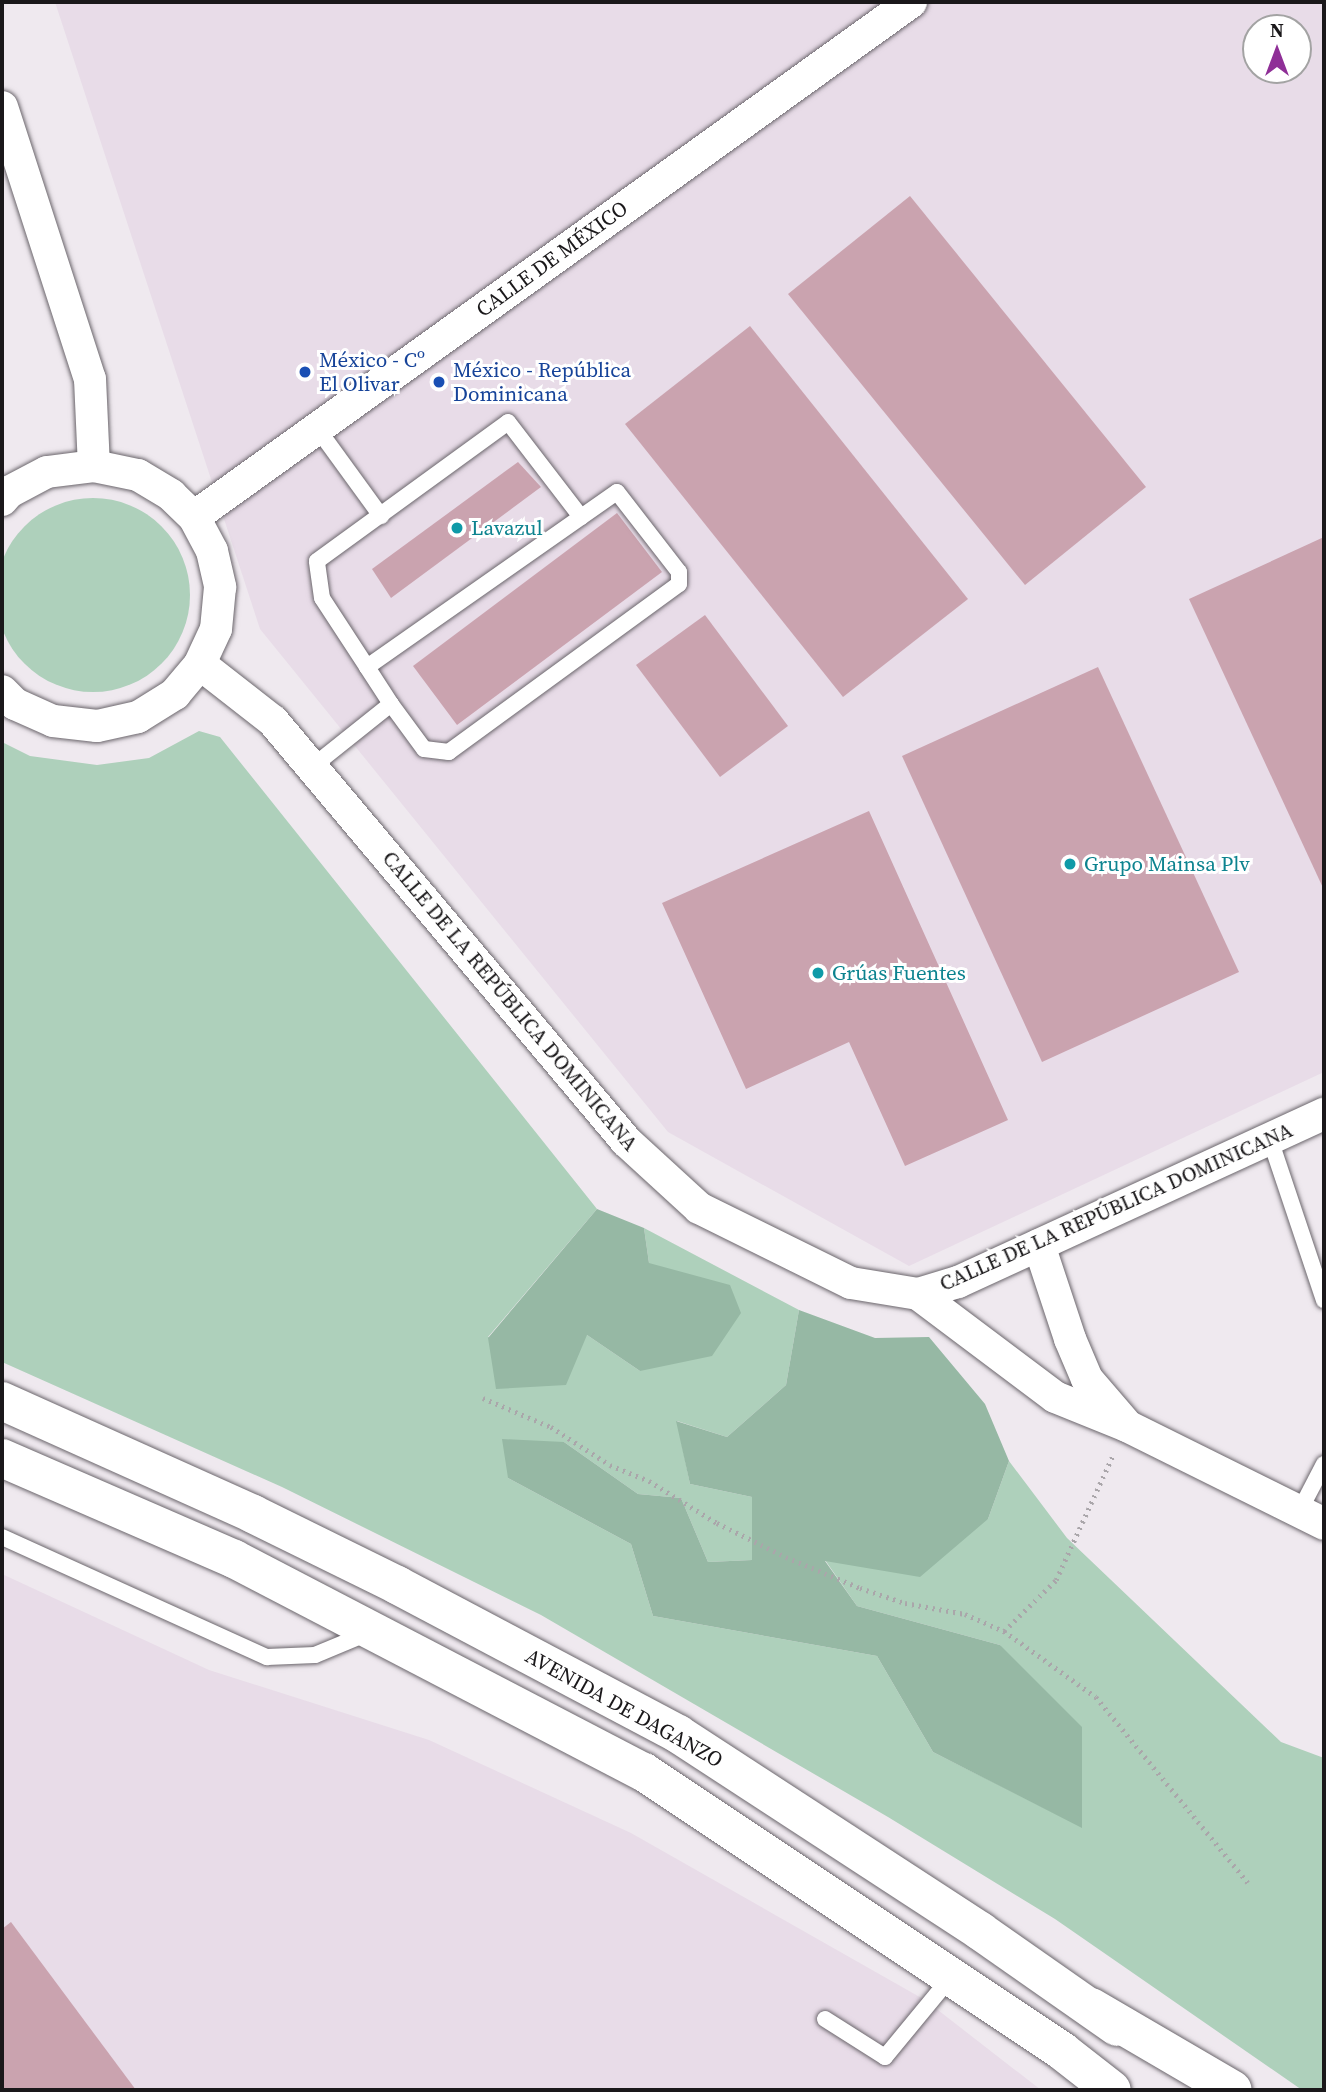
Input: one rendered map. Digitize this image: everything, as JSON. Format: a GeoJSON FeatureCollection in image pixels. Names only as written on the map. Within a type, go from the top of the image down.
{"type":"FeatureCollection","features":[{"type":"Feature","properties":{"kind":"main road","name":"AVENIDA DE DAGANZO"},"geometry":{"type":"LineString","coordinates":[[2,1401],[277,1526],[397,1585],[678,1734],[1091,2007],[1203,2090]]}},
{"type":"Feature","properties":{"kind":"main road"},"geometry":{"type":"LineString","coordinates":[[2,1458],[234,1559],[644,1772],[1062,2051],[1112,2090]]}},
{"type":"Feature","properties":{"kind":"main road"},"geometry":{"type":"LineString","coordinates":[[1091,2007],[1233,2090]]}},
{"type":"Feature","properties":{"kind":"street","name":"CALLE DE MÉXICO"},"geometry":{"type":"LineString","coordinates":[[194,517],[911,2]]}},
{"type":"Feature","properties":{"kind":"street"},"geometry":{"type":"LineString","coordinates":[[2,107],[90,379],[94,466]]}},
{"type":"Feature","properties":{"kind":"street"},"geometry":{"type":"LineString","coordinates":[[2,500],[9,492],[47,472],[94,466],[138,475],[171,495],[194,517],[212,551],[220,587],[216,629],[200,664],[175,694],[138,717],[97,726],[53,721],[15,704],[2,691]]}},
{"type":"Feature","properties":{"kind":"street","name":"CALLE DE LA REPÚBLICA DOMINICANA"},"geometry":{"type":"LineString","coordinates":[[200,664],[273,721],[626,1141],[699,1208],[851,1283],[918,1294],[958,1282],[1324,1114]]}},
{"type":"Feature","properties":{"kind":"street"},"geometry":{"type":"LineString","coordinates":[[1039,1245],[1070,1339],[1087,1379],[1127,1426]]}},
{"type":"Feature","properties":{"kind":"street"},"geometry":{"type":"LineString","coordinates":[[918,1294],[1055,1397],[1127,1426],[1312,1518]]}},
{"type":"Feature","properties":{"kind":"lane"},"geometry":{"type":"LineString","coordinates":[[367,667],[617,492],[679,572],[679,584],[449,751],[424,749],[391,704],[322,598],[317,561],[508,422],[581,517]]}},
{"type":"Feature","properties":{"kind":"lane"},"geometry":{"type":"LineString","coordinates":[[317,428],[381,516]]}},
{"type":"Feature","properties":{"kind":"lane"},"geometry":{"type":"LineString","coordinates":[[312,767],[391,704]]}},
{"type":"Feature","properties":{"kind":"lane"},"geometry":{"type":"LineString","coordinates":[[1270,1139],[1324,1300]]}},
{"type":"Feature","properties":{"kind":"lane"},"geometry":{"type":"LineString","coordinates":[[1312,1518],[1324,1464]]}},
{"type":"Feature","properties":{"kind":"lane"},"geometry":{"type":"LineString","coordinates":[[2,1537],[267,1657],[315,1655],[372,1631]]}},
{"type":"Feature","properties":{"kind":"lane"},"geometry":{"type":"LineString","coordinates":[[825,2019],[885,2057],[951,1977]]}},
{"type":"Feature","properties":{"kind":"path"},"geometry":{"type":"LineString","coordinates":[[483,1398],[551,1427],[610,1465],[649,1481],[717,1523],[786,1557],[860,1588],[905,1603],[965,1614],[1004,1631],[1096,1697],[1248,1883]]}},
{"type":"Feature","properties":{"kind":"path"},"geometry":{"type":"LineString","coordinates":[[1004,1631],[1056,1580],[1127,1426]]}},
{"type":"Feature","properties":{"kind":"shaded area"},"geometry":{"type":"Polygon","coordinates":[[[55,2],[1324,2],[1324,1072],[909,1266],[668,1132],[260,629],[55,2]]]}},
{"type":"Feature","properties":{"kind":"shaded area"},"geometry":{"type":"Polygon","coordinates":[[[2,1574],[209,1670],[429,1740],[631,1833],[925,2000],[1041,2090],[2,2090],[2,1574]]]}},
{"type":"Feature","properties":{"kind":"green space"},"geometry":{"type":"Polygon","coordinates":[[[93,498],[130,505],[162,526],[183,558],[190,595],[183,632],[162,664],[130,685],[93,692],[56,685],[24,664],[3,632],[-4,595],[3,558],[24,526],[56,505],[93,498]]]}},
{"type":"Feature","properties":{"kind":"green space"},"geometry":{"type":"Polygon","coordinates":[[[199,731],[220,737],[597,1209],[488,1337],[587,1335],[640,1371],[649,1263],[644,1228],[799,1310],[786,1385],[727,1437],[677,1421],[690,1484],[752,1497],[752,1560],[708,1562],[681,1498],[638,1494],[564,1442],[508,1478],[631,1544],[653,1616],[877,1656],[933,1752],[1082,1827],[1000,1645],[857,1606],[825,1560],[988,1519],[1009,1461],[1067,1538],[1281,1742],[1324,1758],[1324,2090],[1302,2090],[1055,1919],[888,1817],[541,1615],[282,1487],[2,1362],[2,742],[30,756],[97,765],[149,758],[199,731]]]}},
{"type":"Feature","properties":{"kind":"green space"},"geometry":{"type":"Polygon","coordinates":[[[597,1209],[644,1228],[649,1263],[730,1285],[741,1313],[712,1356],[640,1371],[587,1335],[566,1385],[496,1389],[488,1338],[597,1209]]]}},
{"type":"Feature","properties":{"kind":"green space"},"geometry":{"type":"Polygon","coordinates":[[[799,1310],[875,1338],[929,1337],[985,1404],[1009,1461],[988,1519],[920,1577],[825,1561],[857,1606],[1000,1645],[1082,1727],[1082,1828],[933,1752],[877,1656],[653,1616],[631,1544],[508,1478],[502,1439],[564,1442],[638,1494],[681,1498],[708,1562],[752,1560],[752,1497],[690,1484],[676,1421],[727,1437],[786,1385],[799,1310]]]}},
{"type":"Feature","properties":{"kind":"building"},"geometry":{"type":"Polygon","coordinates":[[[910,196],[1146,487],[1025,585],[788,294],[910,196]]]}},
{"type":"Feature","properties":{"kind":"building"},"geometry":{"type":"Polygon","coordinates":[[[750,326],[968,599],[843,697],[625,424],[750,326]]]}},
{"type":"Feature","properties":{"kind":"building","name":"Lavazul"},"geometry":{"type":"Polygon","coordinates":[[[518,462],[541,487],[391,598],[372,569],[518,462]]]}},
{"type":"Feature","properties":{"kind":"building"},"geometry":{"type":"Polygon","coordinates":[[[617,513],[662,572],[457,725],[413,666],[617,513]]]}},
{"type":"Feature","properties":{"kind":"building"},"geometry":{"type":"Polygon","coordinates":[[[1324,537],[1324,890],[1189,599],[1324,537]]]}},
{"type":"Feature","properties":{"kind":"building"},"geometry":{"type":"Polygon","coordinates":[[[705,615],[788,726],[720,777],[636,665],[705,615]]]}},
{"type":"Feature","properties":{"kind":"building","name":"Grupo Mainsa Plv"},"geometry":{"type":"Polygon","coordinates":[[[1098,667],[1239,972],[1042,1062],[902,756],[1098,667]]]}},
{"type":"Feature","properties":{"kind":"building","name":"Grúas Fuentes"},"geometry":{"type":"Polygon","coordinates":[[[869,811],[1008,1120],[905,1166],[849,1042],[746,1089],[662,903],[869,811]]]}},
{"type":"Feature","properties":{"kind":"building"},"geometry":{"type":"Polygon","coordinates":[[[11,1922],[136,2090],[2,2090],[2,1929],[11,1922]]]}},
{"type":"Feature","properties":{"kind":"place","name":"México - Cº El Olivar"},"geometry":{"type":"Point","coordinates":[305,372]}},
{"type":"Feature","properties":{"kind":"place","name":"México - República Dominicana"},"geometry":{"type":"Point","coordinates":[439,382]}},
{"type":"Feature","properties":{"kind":"place","name":"Lavazul"},"geometry":{"type":"Point","coordinates":[457,528]}},
{"type":"Feature","properties":{"kind":"place","name":"Grupo Mainsa Plv"},"geometry":{"type":"Point","coordinates":[1070,864]}},
{"type":"Feature","properties":{"kind":"place","name":"Grúas Fuentes"},"geometry":{"type":"Point","coordinates":[818,973]}}]}
